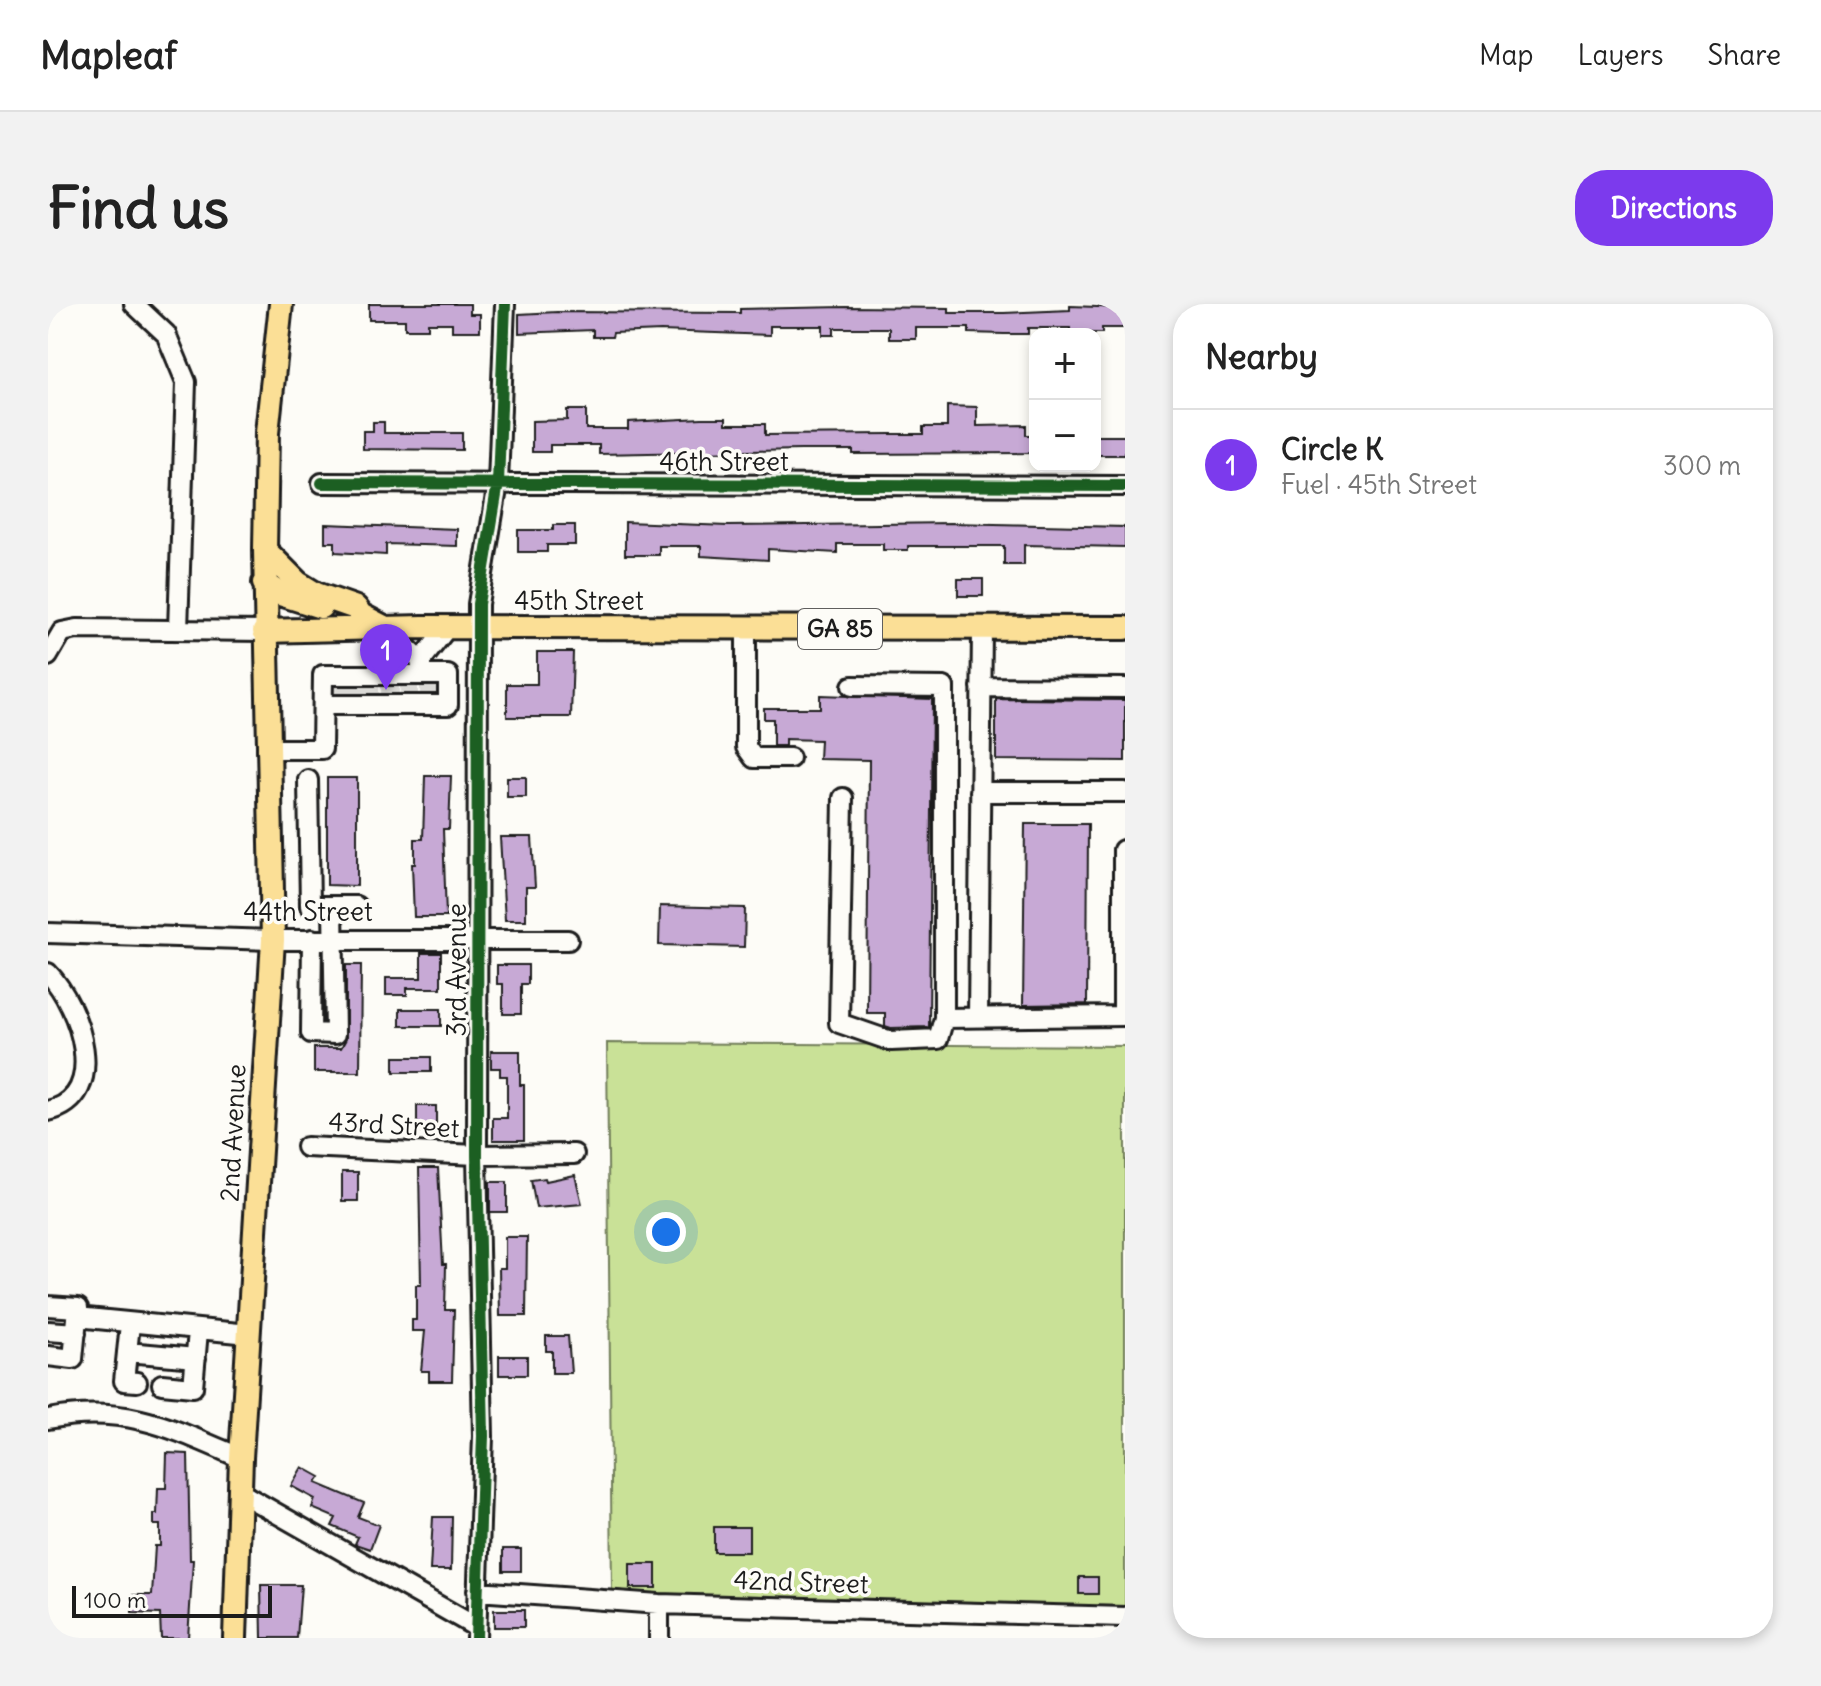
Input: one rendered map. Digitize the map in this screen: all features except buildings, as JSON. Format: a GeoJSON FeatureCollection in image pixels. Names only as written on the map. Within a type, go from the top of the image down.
{"type":"FeatureCollection","features":[{"type":"Feature","properties":{"kind":"main road","name":"2nd Avenue"},"geometry":{"type":"LineString","coordinates":[[235,1638],[241,1458],[273,940],[264,583],[267,433],[281,304]]}},
{"type":"Feature","properties":{"kind":"main road"},"geometry":{"type":"LineString","coordinates":[[265,550],[298,583],[316,594],[356,608],[361,615]]}},
{"type":"Feature","properties":{"kind":"main road"},"geometry":{"type":"LineString","coordinates":[[264,583],[280,594],[361,615],[385,627]]}},
{"type":"Feature","properties":{"kind":"main road","name":"45th Street"},"geometry":{"type":"LineString","coordinates":[[264,631],[385,627],[1125,628]]}},
{"type":"Feature","properties":{"kind":"street"},"geometry":{"type":"LineString","coordinates":[[134,304],[166,334],[186,382],[178,630]]}},
{"type":"Feature","properties":{"kind":"street","name":"3rd Avenue"},"geometry":{"type":"LineString","coordinates":[[476,1633],[483,1436],[477,1155],[480,937],[477,629],[478,604],[498,483],[505,304]]}},
{"type":"Feature","properties":{"kind":"street","name":"46th Street"},"geometry":{"type":"LineString","coordinates":[[322,483],[1125,486]]}},
{"type":"Feature","properties":{"kind":"street"},"geometry":{"type":"LineString","coordinates":[[385,627],[422,687]]}},
{"type":"Feature","properties":{"kind":"street"},"geometry":{"type":"LineString","coordinates":[[422,687],[447,628]]}},
{"type":"Feature","properties":{"kind":"street"},"geometry":{"type":"LineString","coordinates":[[746,629],[746,747],[754,758],[790,758]]}},
{"type":"Feature","properties":{"kind":"street"},"geometry":{"type":"LineString","coordinates":[[978,1017],[982,629]]}},
{"type":"Feature","properties":{"kind":"street","name":"45th Street"},"geometry":{"type":"LineString","coordinates":[[48,656],[62,632],[264,631]]}},
{"type":"Feature","properties":{"kind":"street"},"geometry":{"type":"LineString","coordinates":[[843,798],[839,1023],[891,1041],[938,1039],[944,1018],[944,687],[852,686]]}},
{"type":"Feature","properties":{"kind":"street"},"geometry":{"type":"LineString","coordinates":[[352,691],[422,687]]}},
{"type":"Feature","properties":{"kind":"street"},"geometry":{"type":"LineString","coordinates":[[352,691],[422,687],[478,700]]}},
{"type":"Feature","properties":{"kind":"street"},"geometry":{"type":"LineString","coordinates":[[981,687],[1125,688]]}},
{"type":"Feature","properties":{"kind":"street"},"geometry":{"type":"LineString","coordinates":[[267,749],[322,749],[352,691]]}},
{"type":"Feature","properties":{"kind":"street"},"geometry":{"type":"LineString","coordinates":[[308,780],[310,906],[356,906]]}},
{"type":"Feature","properties":{"kind":"street"},"geometry":{"type":"LineString","coordinates":[[980,792],[1125,792]]}},
{"type":"Feature","properties":{"kind":"street"},"geometry":{"type":"LineString","coordinates":[[944,1018],[1123,1016],[1123,850]]}},
{"type":"Feature","properties":{"kind":"street"},"geometry":{"type":"LineString","coordinates":[[944,860],[980,860]]}},
{"type":"Feature","properties":{"kind":"street"},"geometry":{"type":"LineString","coordinates":[[312,939],[311,1033],[335,1034],[333,906]]}},
{"type":"Feature","properties":{"kind":"street","name":"44th Street"},"geometry":{"type":"LineString","coordinates":[[48,933],[273,940],[480,937],[568,940]]}},
{"type":"Feature","properties":{"kind":"street"},"geometry":{"type":"LineString","coordinates":[[48,973],[59,984],[77,1020],[84,1074],[80,1093],[65,1107],[48,1111]]}},
{"type":"Feature","properties":{"kind":"street","name":"43rd Street"},"geometry":{"type":"LineString","coordinates":[[306,1147],[477,1155],[574,1154]]}},
{"type":"Feature","properties":{"kind":"street"},"geometry":{"type":"LineString","coordinates":[[48,1306],[78,1308],[73,1359],[48,1356]]}},
{"type":"Feature","properties":{"kind":"street"},"geometry":{"type":"LineString","coordinates":[[48,1331],[76,1325],[130,1324],[249,1334]]}},
{"type":"Feature","properties":{"kind":"street"},"geometry":{"type":"LineString","coordinates":[[130,1324],[124,1381],[137,1382]]}},
{"type":"Feature","properties":{"kind":"street"},"geometry":{"type":"LineString","coordinates":[[162,1384],[193,1387],[198,1331]]}},
{"type":"Feature","properties":{"kind":"street"},"geometry":{"type":"LineString","coordinates":[[127,1352],[196,1358]]}},
{"type":"Feature","properties":{"kind":"street"},"geometry":{"type":"LineString","coordinates":[[48,1419],[117,1413],[174,1430],[241,1458]]}},
{"type":"Feature","properties":{"kind":"street"},"geometry":{"type":"LineString","coordinates":[[241,1493],[476,1633]]}},
{"type":"Feature","properties":{"kind":"street","name":"42nd Street"},"geometry":{"type":"LineString","coordinates":[[477,1591],[659,1604],[1125,1617]]}},
{"type":"Feature","properties":{"kind":"street"},"geometry":{"type":"LineString","coordinates":[[659,1604],[659,1638]]}},
{"type":"Feature","properties":{"kind":"green space"},"geometry":{"type":"Polygon","coordinates":[[[607,1043],[1125,1046],[1125,1609],[612,1592],[607,1043]]]}},
{"type":"Feature","properties":{"kind":"tunnel"},"geometry":{"type":"LineString","coordinates":[[339,682],[339,696]]}},
{"type":"Feature","properties":{"kind":"tunnel"},"geometry":{"type":"LineString","coordinates":[[353,695],[354,683]]}},
{"type":"Feature","properties":{"kind":"tunnel"},"geometry":{"type":"LineString","coordinates":[[370,683],[370,696]]}},
{"type":"Feature","properties":{"kind":"tunnel"},"geometry":{"type":"LineString","coordinates":[[390,683],[390,697]]}},
{"type":"Feature","properties":{"kind":"tunnel"},"geometry":{"type":"LineString","coordinates":[[409,683],[409,696]]}},
{"type":"Feature","properties":{"kind":"tunnel"},"geometry":{"type":"LineString","coordinates":[[429,683],[429,697]]}},
{"type":"Feature","properties":{"kind":"cycle path"},"geometry":{"type":"LineString","coordinates":[[476,1638],[483,1436],[477,1155],[478,604],[498,483],[505,304]]}},
{"type":"Feature","properties":{"kind":"cycle path"},"geometry":{"type":"LineString","coordinates":[[322,483],[1125,486]]}},
{"type":"Feature","properties":{"kind":"place","name":"Circle K"},"geometry":{"type":"Point","coordinates":[386,690]}}]}
